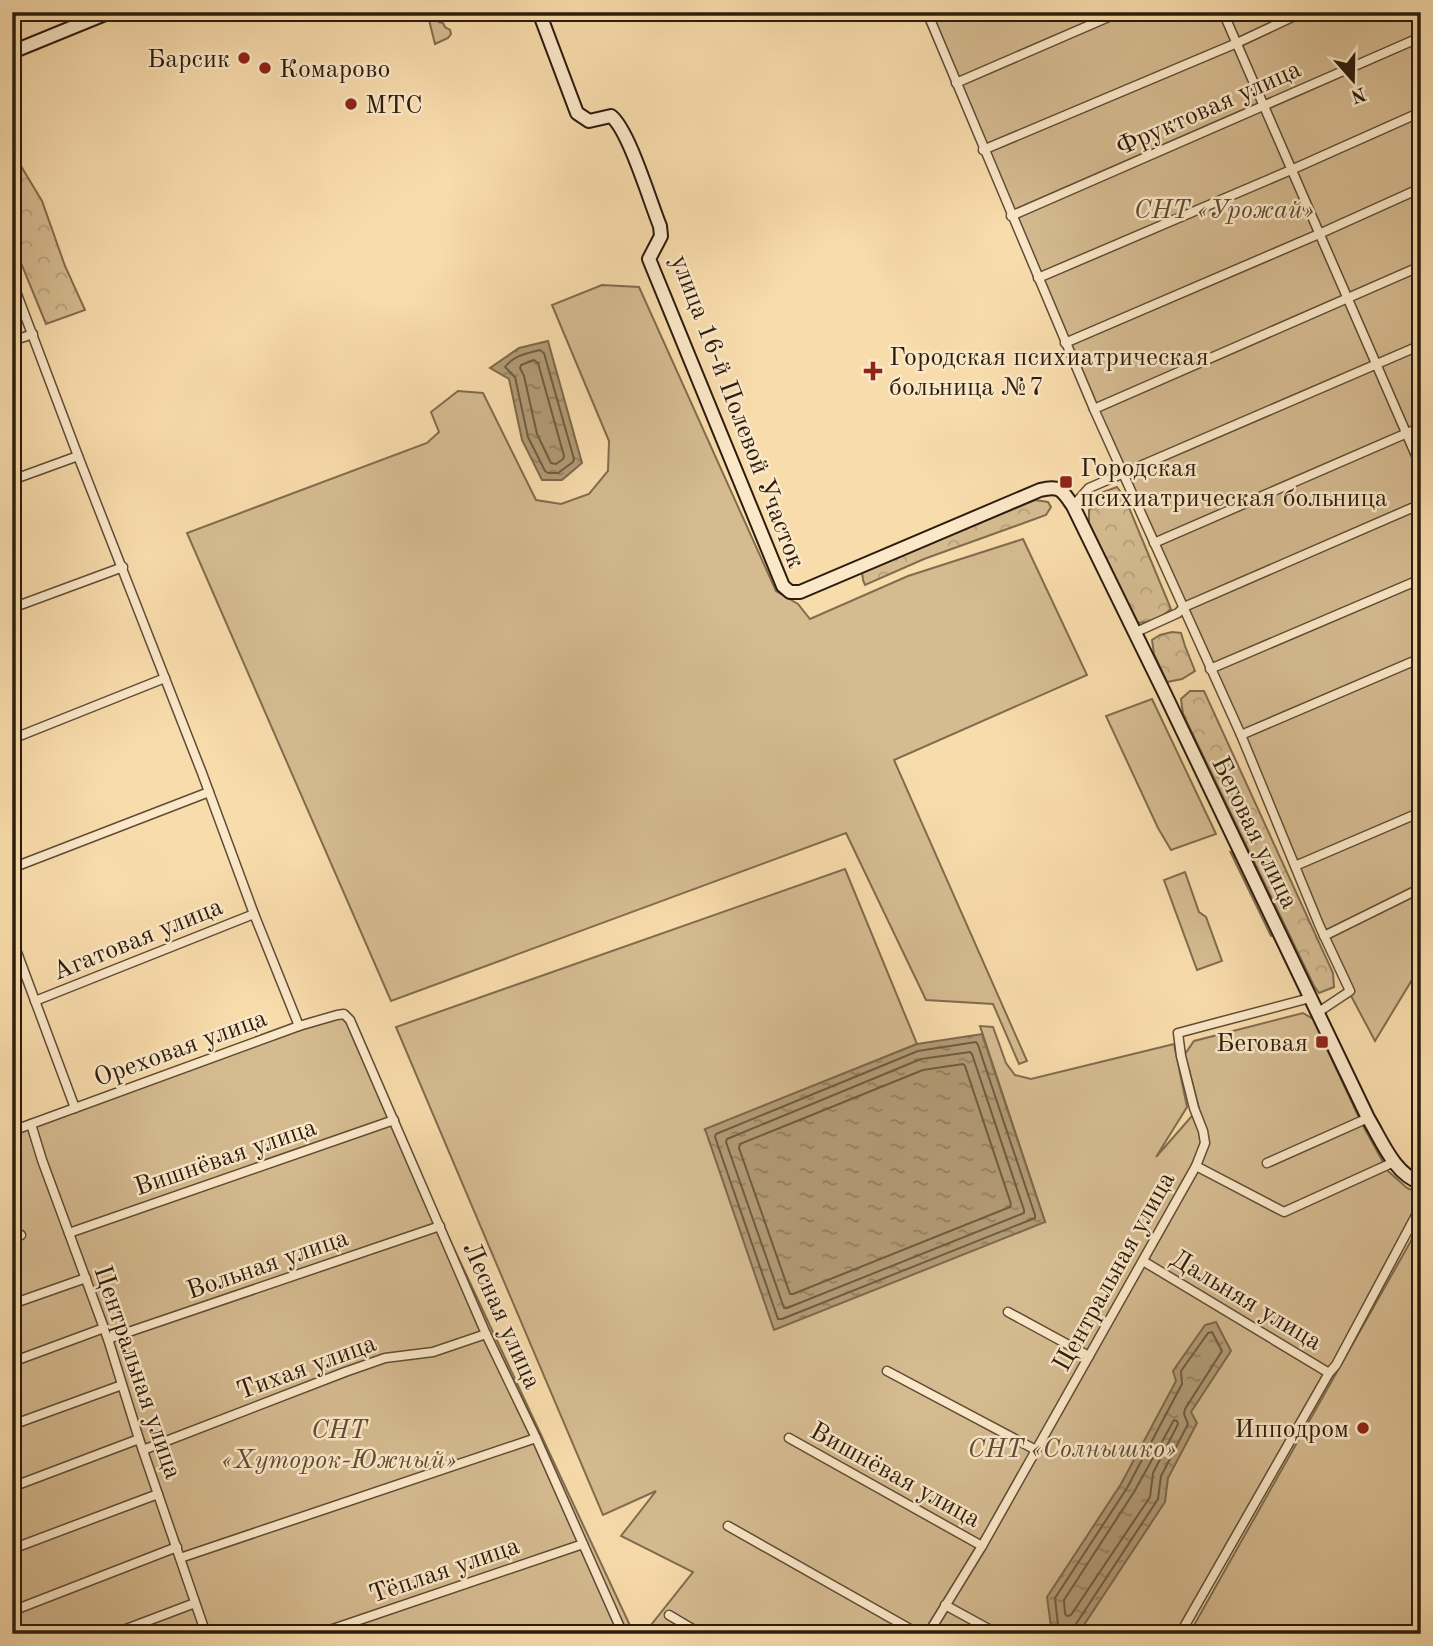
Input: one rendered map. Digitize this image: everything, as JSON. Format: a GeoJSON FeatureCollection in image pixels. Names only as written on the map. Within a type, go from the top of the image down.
{"type":"FeatureCollection","features":[{"type":"Feature","properties":{"kind":"street"},"geometry":{"type":"LineString","coordinates":[[12,52],[110,12]]}},
{"type":"Feature","properties":{"kind":"street","name":"улица 16-й Полевой Участок"},"geometry":{"type":"LineString","coordinates":[[539,12],[581,116],[589,121],[611,116],[617,121],[628,142],[660,226],[660,236],[649,260],[783,586],[790,593],[800,592],[1040,490],[1052,487],[1063,491]]}},
{"type":"Feature","properties":{"kind":"street"},"geometry":{"type":"LineString","coordinates":[[938,12],[928,14],[1065,343],[1241,735],[1324,936],[1350,991],[1317,1013]]}},
{"type":"Feature","properties":{"kind":"street"},"geometry":{"type":"LineString","coordinates":[[956,83],[1120,12]]}},
{"type":"Feature","properties":{"kind":"street"},"geometry":{"type":"LineString","coordinates":[[1223,12],[1421,467]]}},
{"type":"Feature","properties":{"kind":"street"},"geometry":{"type":"LineString","coordinates":[[984,149],[1237,43],[1303,12]]}},
{"type":"Feature","properties":{"kind":"street","name":"Фруктовая улица"},"geometry":{"type":"LineString","coordinates":[[1012,216],[1421,37]]}},
{"type":"Feature","properties":{"kind":"street"},"geometry":{"type":"LineString","coordinates":[[1038,278],[1421,112]]}},
{"type":"Feature","properties":{"kind":"street"},"geometry":{"type":"LineString","coordinates":[[1065,343],[1421,188]]}},
{"type":"Feature","properties":{"kind":"street"},"geometry":{"type":"LineString","coordinates":[[1094,409],[1421,266]]}},
{"type":"Feature","properties":{"kind":"street"},"geometry":{"type":"LineString","coordinates":[[12,281],[299,1026]]}},
{"type":"Feature","properties":{"kind":"street"},"geometry":{"type":"LineString","coordinates":[[12,341],[33,334]]}},
{"type":"Feature","properties":{"kind":"street"},"geometry":{"type":"LineString","coordinates":[[1073,506],[1089,488],[1421,345]]}},
{"type":"Feature","properties":{"kind":"street"},"geometry":{"type":"LineString","coordinates":[[1154,543],[1421,427]]}},
{"type":"Feature","properties":{"kind":"street"},"geometry":{"type":"LineString","coordinates":[[12,480],[78,456]]}},
{"type":"Feature","properties":{"kind":"street","name":"Беговая улица"},"geometry":{"type":"LineString","coordinates":[[1063,491],[1073,506],[1163,690],[1368,1118],[1394,1162],[1406,1176],[1421,1183]]}},
{"type":"Feature","properties":{"kind":"street"},"geometry":{"type":"LineString","coordinates":[[1134,633],[1178,613],[1184,607],[1421,503]]}},
{"type":"Feature","properties":{"kind":"street"},"geometry":{"type":"LineString","coordinates":[[12,608],[123,567]]}},
{"type":"Feature","properties":{"kind":"street"},"geometry":{"type":"LineString","coordinates":[[1210,669],[1421,579]]}},
{"type":"Feature","properties":{"kind":"street"},"geometry":{"type":"LineString","coordinates":[[1241,735],[1421,658]]}},
{"type":"Feature","properties":{"kind":"street"},"geometry":{"type":"LineString","coordinates":[[12,738],[165,678]]}},
{"type":"Feature","properties":{"kind":"street"},"geometry":{"type":"LineString","coordinates":[[12,868],[209,792]]}},
{"type":"Feature","properties":{"kind":"street"},"geometry":{"type":"LineString","coordinates":[[1295,866],[1421,812]]}},
{"type":"Feature","properties":{"kind":"street"},"geometry":{"type":"LineString","coordinates":[[1324,936],[1421,888]]}},
{"type":"Feature","properties":{"kind":"street","name":"Агатовая улица"},"geometry":{"type":"LineString","coordinates":[[35,1001],[254,914]]}},
{"type":"Feature","properties":{"kind":"street"},"geometry":{"type":"LineString","coordinates":[[12,939],[75,1108]]}},
{"type":"Feature","properties":{"kind":"street","name":"Центральная улица"},"geometry":{"type":"LineString","coordinates":[[928,1634],[982,1546],[1196,1166],[1205,1143],[1181,1056],[1178,1033],[1310,998]]}},
{"type":"Feature","properties":{"kind":"street","name":"Ореховая улица"},"geometry":{"type":"LineString","coordinates":[[12,1131],[299,1026],[344,1014]]}},
{"type":"Feature","properties":{"kind":"street","name":"Лесная улица"},"geometry":{"type":"LineString","coordinates":[[344,1014],[350,1020],[486,1334],[536,1438],[623,1634]]}},
{"type":"Feature","properties":{"kind":"street"},"geometry":{"type":"LineString","coordinates":[[1267,1163],[1368,1118]]}},
{"type":"Feature","properties":{"kind":"street","name":"Вишнёвая улица"},"geometry":{"type":"LineString","coordinates":[[69,1233],[394,1119]]}},
{"type":"Feature","properties":{"kind":"street","name":"Центральная улица"},"geometry":{"type":"LineString","coordinates":[[31,1124],[108,1339],[139,1439],[206,1634]]}},
{"type":"Feature","properties":{"kind":"street"},"geometry":{"type":"LineString","coordinates":[[1196,1166],[1284,1212],[1394,1162]]}},
{"type":"Feature","properties":{"kind":"street"},"geometry":{"type":"LineString","coordinates":[[1180,1634],[1336,1365],[1421,1206]]}},
{"type":"Feature","properties":{"kind":"street","name":"Вольная улица"},"geometry":{"type":"LineString","coordinates":[[108,1339],[440,1226]]}},
{"type":"Feature","properties":{"kind":"street","name":"Дальняя улица"},"geometry":{"type":"LineString","coordinates":[[1143,1261],[1329,1373]]}},
{"type":"Feature","properties":{"kind":"street"},"geometry":{"type":"LineString","coordinates":[[12,1304],[86,1278]]}},
{"type":"Feature","properties":{"kind":"street"},"geometry":{"type":"LineString","coordinates":[[1008,1312],[1089,1356]]}},
{"type":"Feature","properties":{"kind":"street"},"geometry":{"type":"LineString","coordinates":[[12,1362],[104,1328]]}},
{"type":"Feature","properties":{"kind":"street","name":"Тихая улица"},"geometry":{"type":"LineString","coordinates":[[143,1450],[385,1358],[433,1352],[486,1334]]}},
{"type":"Feature","properties":{"kind":"street"},"geometry":{"type":"LineString","coordinates":[[887,1371],[1036,1450]]}},
{"type":"Feature","properties":{"kind":"street"},"geometry":{"type":"LineString","coordinates":[[12,1425],[122,1385]]}},
{"type":"Feature","properties":{"kind":"street"},"geometry":{"type":"LineString","coordinates":[[180,1558],[536,1438]]}},
{"type":"Feature","properties":{"kind":"street","name":"Вишнёвая улица"},"geometry":{"type":"LineString","coordinates":[[789,1438],[982,1546]]}},
{"type":"Feature","properties":{"kind":"street"},"geometry":{"type":"LineString","coordinates":[[12,1487],[139,1439]]}},
{"type":"Feature","properties":{"kind":"street"},"geometry":{"type":"LineString","coordinates":[[12,1549],[158,1494]]}},
{"type":"Feature","properties":{"kind":"street"},"geometry":{"type":"LineString","coordinates":[[728,1526],[919,1634]]}},
{"type":"Feature","properties":{"kind":"street","name":"Тёплая улица"},"geometry":{"type":"LineString","coordinates":[[318,1634],[583,1544]]}},
{"type":"Feature","properties":{"kind":"street"},"geometry":{"type":"LineString","coordinates":[[12,1611],[177,1547]]}},
{"type":"Feature","properties":{"kind":"street"},"geometry":{"type":"LineString","coordinates":[[113,1634],[195,1603]]}},
{"type":"Feature","properties":{"kind":"street"},"geometry":{"type":"LineString","coordinates":[[945,1605],[998,1634]]}},
{"type":"Feature","properties":{"kind":"street"},"geometry":{"type":"LineString","coordinates":[[669,1615],[701,1634]]}},
{"type":"Feature","properties":{"kind":"green space"},"geometry":{"type":"Polygon","coordinates":[[[427,12],[442,12],[439,22],[450,30],[448,38],[435,44],[427,12]]]}},
{"type":"Feature","properties":{"kind":"green space","name":"СНТ «Урожай»"},"geometry":{"type":"Polygon","coordinates":[[[922,12],[1421,12],[1421,965],[1375,1041],[1349,992],[922,12]]]}},
{"type":"Feature","properties":{"kind":"green space"},"geometry":{"type":"Polygon","coordinates":[[[12,155],[42,201],[65,266],[85,310],[46,324],[12,241],[12,155]]]}},
{"type":"Feature","properties":{"kind":"green space"},"geometry":{"type":"Polygon","coordinates":[[[602,285],[639,287],[776,591],[798,604],[810,619],[908,576],[1023,539],[1087,675],[894,760],[1027,1061],[1019,1064],[993,1004],[926,1000],[846,833],[391,1001],[187,533],[427,443],[439,432],[431,412],[458,391],[483,393],[536,500],[561,504],[589,494],[608,471],[609,441],[552,305],[602,285]]]}},
{"type":"Feature","properties":{"kind":"green space"},"geometry":{"type":"Polygon","coordinates":[[[1117,487],[1125,498],[1171,609],[1147,622],[1138,623],[1089,524],[1089,510],[1103,492],[1117,487]]]}},
{"type":"Feature","properties":{"kind":"green space"},"geometry":{"type":"Polygon","coordinates":[[[1035,500],[1048,502],[1051,507],[1046,515],[924,559],[865,585],[862,572],[1035,500]]]}},
{"type":"Feature","properties":{"kind":"green space"},"geometry":{"type":"Polygon","coordinates":[[[1172,632],[1181,633],[1195,671],[1182,679],[1167,682],[1154,654],[1152,640],[1172,632]]]}},
{"type":"Feature","properties":{"kind":"green space"},"geometry":{"type":"Polygon","coordinates":[[[1190,691],[1204,691],[1333,973],[1334,987],[1319,993],[1314,986],[1183,714],[1181,699],[1190,691]]]}},
{"type":"Feature","properties":{"kind":"green space"},"geometry":{"type":"Polygon","coordinates":[[[1152,699],[1216,834],[1171,850],[1106,716],[1152,699]]]}},
{"type":"Feature","properties":{"kind":"green space"},"geometry":{"type":"Polygon","coordinates":[[[1230,851],[1242,865],[1276,934],[1271,936],[1230,851]]]}},
{"type":"Feature","properties":{"kind":"green space","name":"СНТ «Солнышко»"},"geometry":{"type":"Polygon","coordinates":[[[845,869],[917,1044],[706,1130],[1045,1222],[980,1026],[993,1027],[1006,1063],[1015,1075],[1031,1079],[1174,1044],[1187,1107],[1156,1157],[1199,1108],[1185,1054],[1194,1041],[1303,1013],[1313,1019],[1361,1122],[1388,1171],[1407,1188],[1421,1194],[1421,1204],[1336,1361],[1181,1634],[653,1634],[651,1625],[693,1572],[621,1536],[656,1491],[603,1515],[396,1027],[845,869]]]}},
{"type":"Feature","properties":{"kind":"green space"},"geometry":{"type":"Polygon","coordinates":[[[1185,872],[1199,912],[1206,917],[1222,961],[1197,970],[1164,880],[1185,872]]]}},
{"type":"Feature","properties":{"kind":"green space","name":"СНТ «Хуторок-Южный»"},"geometry":{"type":"Polygon","coordinates":[[[345,1015],[634,1634],[12,1634],[12,1131],[299,1026],[345,1015]]]}},
{"type":"Feature","properties":{"kind":"green space","name":"Ипподром"},"geometry":{"type":"Polygon","coordinates":[[[1421,1223],[1421,1634],[1189,1634],[1421,1223]]]}},
{"type":"Feature","properties":{"kind":"water"},"geometry":{"type":"Polygon","coordinates":[[[548,341],[582,463],[562,480],[542,480],[522,440],[509,379],[490,368],[519,348],[548,341]]]}},
{"type":"Feature","properties":{"kind":"water"},"geometry":{"type":"Polygon","coordinates":[[[982,1034],[1045,1222],[774,1330],[705,1129],[917,1044],[982,1034]]]}},
{"type":"Feature","properties":{"kind":"water"},"geometry":{"type":"Polygon","coordinates":[[[1216,1322],[1231,1351],[1191,1412],[1197,1423],[1168,1478],[1165,1502],[1078,1634],[1052,1634],[1047,1597],[1121,1484],[1176,1381],[1173,1371],[1205,1325],[1216,1322]]]}},
{"type":"Feature","properties":{"kind":"place","name":"Барсик"},"geometry":{"type":"Point","coordinates":[244,58]}},
{"type":"Feature","properties":{"kind":"place","name":"Комарово"},"geometry":{"type":"Point","coordinates":[265,68]}},
{"type":"Feature","properties":{"kind":"place","name":"МТС"},"geometry":{"type":"Point","coordinates":[351,104]}},
{"type":"Feature","properties":{"kind":"place","name":"Городская психиатрическая больница №7"},"geometry":{"type":"Point","coordinates":[873,371]}},
{"type":"Feature","properties":{"kind":"place","name":"Городская психиатрическая больница"},"geometry":{"type":"Point","coordinates":[1066,482]}},
{"type":"Feature","properties":{"kind":"place","name":"Беговая"},"geometry":{"type":"Point","coordinates":[1322,1042]}},
{"type":"Feature","properties":{"kind":"place","name":"Ипподром"},"geometry":{"type":"Point","coordinates":[1363,1428]}}]}
